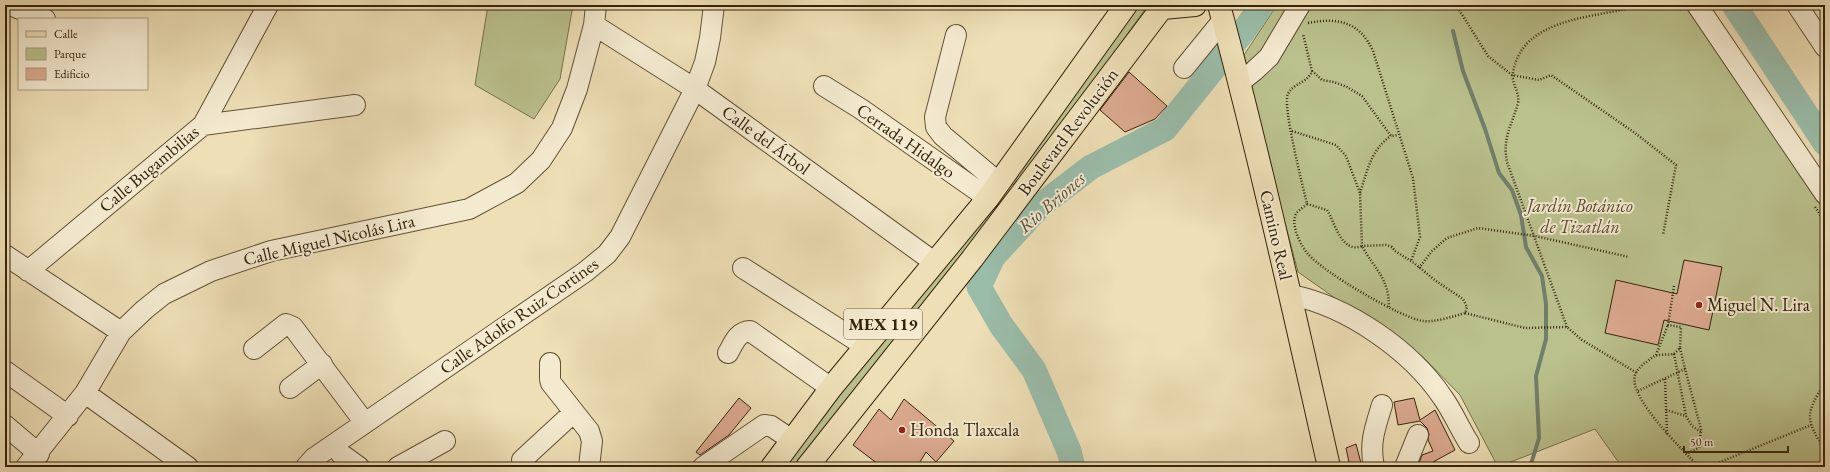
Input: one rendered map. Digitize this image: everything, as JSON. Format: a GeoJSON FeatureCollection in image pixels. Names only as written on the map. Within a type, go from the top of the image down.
{"type":"FeatureCollection","features":[{"type":"Feature","properties":{"kind":"main road","name":"Boulevard Revolución"},"geometry":{"type":"LineString","coordinates":[[772,467],[830,388],[993,191],[1126,5]]}},
{"type":"Feature","properties":{"kind":"main road"},"geometry":{"type":"LineString","coordinates":[[1164,6],[1195,5]]}},
{"type":"Feature","properties":{"kind":"main road","name":"Boulevard Revolución"},"geometry":{"type":"LineString","coordinates":[[807,467],[972,259],[1164,6]]}},
{"type":"Feature","properties":{"kind":"main road","name":"Camino Real"},"geometry":{"type":"LineString","coordinates":[[1218,13],[1239,79],[1291,295],[1329,467]]}},
{"type":"Feature","properties":{"kind":"street"},"geometry":{"type":"LineString","coordinates":[[10,5],[42,18]]}},
{"type":"Feature","properties":{"kind":"street","name":"Calle Bugambilias"},"geometry":{"type":"LineString","coordinates":[[28,271],[203,125],[268,5]]}},
{"type":"Feature","properties":{"kind":"street","name":"Calle Miguel Nicolás Lira"},"geometry":{"type":"LineString","coordinates":[[32,460],[85,393],[121,332],[164,294],[211,271],[271,251],[469,209],[517,183],[541,160],[562,128],[577,89],[594,24],[596,5]]}},
{"type":"Feature","properties":{"kind":"street","name":"Calle Adolfo Ruiz Cortines"},"geometry":{"type":"LineString","coordinates":[[306,467],[314,458],[579,277],[607,254],[620,237],[695,89],[705,62],[714,5]]}},
{"type":"Feature","properties":{"kind":"street"},"geometry":{"type":"LineString","coordinates":[[1697,5],[1825,194]]}},
{"type":"Feature","properties":{"kind":"street"},"geometry":{"type":"LineString","coordinates":[[1800,6],[1825,47]]}},
{"type":"Feature","properties":{"kind":"street"},"geometry":{"type":"LineString","coordinates":[[1184,68],[1218,13]]}},
{"type":"Feature","properties":{"kind":"street"},"geometry":{"type":"LineString","coordinates":[[1239,79],[1269,57],[1304,21]]}},
{"type":"Feature","properties":{"kind":"street","name":"Calle del Árbol"},"geometry":{"type":"LineString","coordinates":[[594,24],[695,89],[934,262]]}},
{"type":"Feature","properties":{"kind":"street","name":"Cerrada Hidalgo"},"geometry":{"type":"LineString","coordinates":[[956,35],[935,116],[936,127],[993,191]]}},
{"type":"Feature","properties":{"kind":"street","name":"Cerrada Hidalgo"},"geometry":{"type":"LineString","coordinates":[[824,86],[993,191]]}},
{"type":"Feature","properties":{"kind":"street"},"geometry":{"type":"LineString","coordinates":[[203,125],[355,105]]}},
{"type":"Feature","properties":{"kind":"street"},"geometry":{"type":"LineString","coordinates":[[5,255],[121,332]]}},
{"type":"Feature","properties":{"kind":"street"},"geometry":{"type":"LineString","coordinates":[[743,268],[865,346]]}},
{"type":"Feature","properties":{"kind":"street"},"geometry":{"type":"LineString","coordinates":[[1291,295],[1310,299],[1328,306],[1371,330],[1410,359],[1444,399],[1469,444]]}},
{"type":"Feature","properties":{"kind":"street"},"geometry":{"type":"LineString","coordinates":[[254,349],[286,324],[293,327],[322,364],[365,424]]}},
{"type":"Feature","properties":{"kind":"street"},"geometry":{"type":"LineString","coordinates":[[728,353],[739,335],[750,331],[830,388]]}},
{"type":"Feature","properties":{"kind":"street"},"geometry":{"type":"LineString","coordinates":[[550,362],[551,384],[589,430],[592,441],[589,467]]}},
{"type":"Feature","properties":{"kind":"street"},"geometry":{"type":"LineString","coordinates":[[290,388],[322,364]]}},
{"type":"Feature","properties":{"kind":"street"},"geometry":{"type":"LineString","coordinates":[[5,371],[68,416]]}},
{"type":"Feature","properties":{"kind":"street"},"geometry":{"type":"LineString","coordinates":[[85,393],[185,465]]}},
{"type":"Feature","properties":{"kind":"street"},"geometry":{"type":"LineString","coordinates":[[1374,467],[1371,453],[1372,439],[1382,405]]}},
{"type":"Feature","properties":{"kind":"street"},"geometry":{"type":"LineString","coordinates":[[522,460],[574,412]]}},
{"type":"Feature","properties":{"kind":"street"},"geometry":{"type":"LineString","coordinates":[[5,425],[32,460]]}},
{"type":"Feature","properties":{"kind":"street"},"geometry":{"type":"LineString","coordinates":[[703,467],[764,425],[771,426],[792,440]]}},
{"type":"Feature","properties":{"kind":"street"},"geometry":{"type":"LineString","coordinates":[[1405,467],[1418,435]]}},
{"type":"Feature","properties":{"kind":"street"},"geometry":{"type":"LineString","coordinates":[[398,467],[445,441]]}},
{"type":"Feature","properties":{"kind":"street"},"geometry":{"type":"LineString","coordinates":[[335,444],[341,454],[358,467]]}},
{"type":"Feature","properties":{"kind":"path"},"geometry":{"type":"LineString","coordinates":[[1456,5],[1488,56],[1512,74],[1539,80],[1551,75],[1635,133],[1676,165],[1663,235]]}},
{"type":"Feature","properties":{"kind":"path"},"geometry":{"type":"LineString","coordinates":[[1632,5],[1626,9],[1564,23],[1544,30],[1522,48],[1512,74],[1518,92],[1518,101],[1504,149],[1507,162],[1568,327],[1582,340],[1637,373]]}},
{"type":"Feature","properties":{"kind":"path"},"geometry":{"type":"LineString","coordinates":[[1392,136],[1362,96],[1347,87],[1334,82],[1322,80],[1312,71],[1303,39],[1304,21],[1323,21],[1348,24],[1357,29],[1366,38],[1373,51],[1398,135],[1413,178],[1420,224],[1420,237],[1411,261]]}},
{"type":"Feature","properties":{"kind":"path"},"geometry":{"type":"LineString","coordinates":[[1307,204],[1286,100],[1288,94],[1308,78],[1312,71]]}},
{"type":"Feature","properties":{"kind":"path"},"geometry":{"type":"LineString","coordinates":[[1292,131],[1323,140],[1339,147],[1346,156],[1360,193],[1362,246],[1366,255],[1379,269],[1385,280],[1389,307]]}},
{"type":"Feature","properties":{"kind":"path"},"geometry":{"type":"LineString","coordinates":[[1360,193],[1370,161],[1379,147],[1392,136],[1398,135]]}},
{"type":"Feature","properties":{"kind":"path"},"geometry":{"type":"LineString","coordinates":[[1307,204],[1326,210],[1342,240],[1346,243],[1354,247],[1386,245],[1392,247],[1395,251],[1411,261],[1442,286],[1463,299],[1468,307],[1465,313]]}},
{"type":"Feature","properties":{"kind":"path"},"geometry":{"type":"LineString","coordinates":[[1307,204],[1296,214],[1294,221],[1300,241],[1307,254],[1350,285],[1407,316],[1425,322],[1465,313],[1525,328],[1568,327]]}},
{"type":"Feature","properties":{"kind":"path"},"geometry":{"type":"LineString","coordinates":[[1419,268],[1432,251],[1447,238],[1478,228],[1509,231],[1629,257]]}},
{"type":"Feature","properties":{"kind":"path"},"geometry":{"type":"LineString","coordinates":[[1656,356],[1668,325],[1674,286]]}},
{"type":"Feature","properties":{"kind":"path"},"geometry":{"type":"LineString","coordinates":[[1668,325],[1681,327],[1680,348],[1701,432],[1698,448],[1686,454]]}},
{"type":"Feature","properties":{"kind":"path"},"geometry":{"type":"LineString","coordinates":[[1680,348],[1674,354],[1656,356],[1641,366],[1635,381],[1646,407],[1667,435],[1699,467]]}},
{"type":"Feature","properties":{"kind":"path"},"geometry":{"type":"LineString","coordinates":[[1674,354],[1686,416],[1692,426],[1701,432]]}},
{"type":"Feature","properties":{"kind":"path"},"geometry":{"type":"LineString","coordinates":[[1638,391],[1685,369]]}},
{"type":"Feature","properties":{"kind":"path"},"geometry":{"type":"LineString","coordinates":[[1665,379],[1667,435]]}},
{"type":"Feature","properties":{"kind":"path"},"geometry":{"type":"LineString","coordinates":[[1825,383],[1809,413],[1811,425],[1825,450]]}},
{"type":"Feature","properties":{"kind":"path"},"geometry":{"type":"LineString","coordinates":[[1666,410],[1686,416]]}},
{"type":"Feature","properties":{"kind":"path"},"geometry":{"type":"LineString","coordinates":[[1708,467],[1811,425]]}},
{"type":"Feature","properties":{"kind":"green space"},"geometry":{"type":"Polygon","coordinates":[[[488,5],[573,5],[560,79],[534,119],[475,85],[488,5]]]}},
{"type":"Feature","properties":{"kind":"green space"},"geometry":{"type":"Polygon","coordinates":[[[1131,5],[1148,5],[1018,188],[1005,179],[1131,5]]]}},
{"type":"Feature","properties":{"kind":"green space","name":"Jardín Botánico de Tizatlán"},"geometry":{"type":"Polygon","coordinates":[[[1277,5],[1693,5],[1825,202],[1825,467],[1622,467],[1595,429],[1498,467],[1460,395],[1424,358],[1402,340],[1352,310],[1298,272],[1248,82],[1238,64],[1277,5]]]}},
{"type":"Feature","properties":{"kind":"green space"},"geometry":{"type":"Polygon","coordinates":[[[987,206],[998,216],[800,467],[780,467],[987,206]]]}},
{"type":"Feature","properties":{"kind":"building"},"geometry":{"type":"Polygon","coordinates":[[[1129,72],[1167,106],[1155,119],[1125,132],[1100,110],[1129,72]]]}},
{"type":"Feature","properties":{"kind":"building"},"geometry":{"type":"Polygon","coordinates":[[[1684,260],[1722,267],[1709,330],[1664,320],[1658,345],[1605,333],[1616,280],[1677,294],[1684,260]]]}},
{"type":"Feature","properties":{"kind":"building"},"geometry":{"type":"Polygon","coordinates":[[[739,398],[751,408],[729,435],[700,455],[696,452],[739,398]]]}},
{"type":"Feature","properties":{"kind":"building"},"geometry":{"type":"Polygon","coordinates":[[[1414,398],[1420,420],[1435,410],[1455,450],[1433,462],[1436,467],[1421,467],[1419,463],[1422,455],[1433,451],[1428,440],[1429,434],[1427,428],[1420,421],[1398,425],[1394,402],[1414,398]]]}},
{"type":"Feature","properties":{"kind":"building","name":"Honda Tlaxcala"},"geometry":{"type":"Polygon","coordinates":[[[904,399],[954,441],[936,462],[926,452],[917,467],[882,467],[853,445],[879,409],[891,420],[904,399]]]}},
{"type":"Feature","properties":{"kind":"building"},"geometry":{"type":"Polygon","coordinates":[[[1356,444],[1362,467],[1350,467],[1346,448],[1356,444]]]}},
{"type":"Feature","properties":{"kind":"waterway","name":"Rio Briones"},"geometry":{"type":"LineString","coordinates":[[1073,467],[1069,451],[1034,370],[1001,325],[979,287],[993,257],[1040,206],[1091,167],[1165,129],[1243,32],[1262,5]]}},
{"type":"Feature","properties":{"kind":"waterway"},"geometry":{"type":"LineString","coordinates":[[1734,5],[1825,143]]}},
{"type":"Feature","properties":{"kind":"waterway"},"geometry":{"type":"LineString","coordinates":[[1453,31],[1463,71],[1485,129],[1499,173],[1512,190],[1521,215],[1526,247],[1542,276],[1546,304],[1546,339],[1536,376],[1539,438],[1531,464]]}},
{"type":"Feature","properties":{"kind":"place","name":"Miguel N. Lira"},"geometry":{"type":"Point","coordinates":[1699,305]}},
{"type":"Feature","properties":{"kind":"place","name":"Honda Tlaxcala"},"geometry":{"type":"Point","coordinates":[902,430]}}]}
